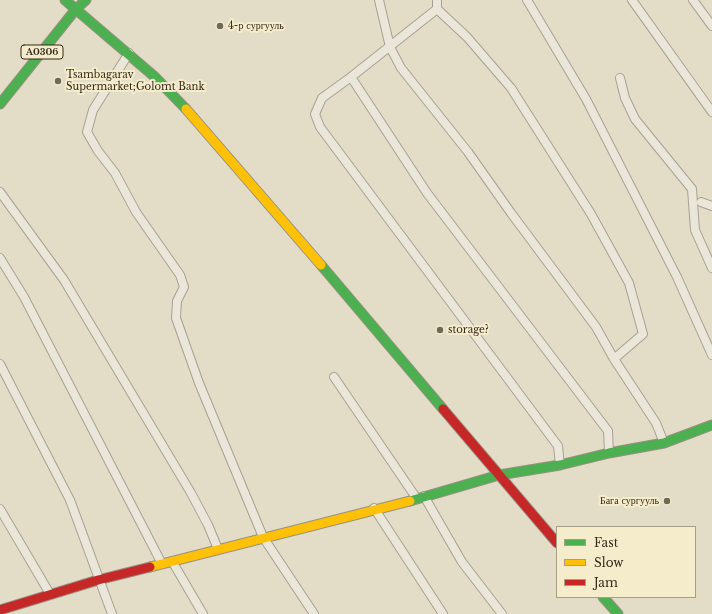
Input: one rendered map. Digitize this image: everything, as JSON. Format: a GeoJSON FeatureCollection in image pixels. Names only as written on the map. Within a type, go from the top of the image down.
{"type":"FeatureCollection","features":[{"type":"Feature","properties":{"kind":"main road"},"geometry":{"type":"LineString","coordinates":[[66,0],[156,77],[197,120],[556,542]]}},
{"type":"Feature","properties":{"kind":"main road","name":"A0306"},"geometry":{"type":"LineString","coordinates":[[0,104],[76,9],[86,0]]}},
{"type":"Feature","properties":{"kind":"main road"},"geometry":{"type":"LineString","coordinates":[[0,610],[98,580],[500,475],[560,465],[610,452],[664,443],[712,425]]}},
{"type":"Feature","properties":{"kind":"main road"},"geometry":{"type":"LineString","coordinates":[[604,598],[618,614]]}},
{"type":"Feature","properties":{"kind":"street"},"geometry":{"type":"LineString","coordinates":[[378,0],[390,47],[401,68],[468,152],[511,213],[596,327],[614,360],[656,422],[664,443]]}},
{"type":"Feature","properties":{"kind":"street"},"geometry":{"type":"LineString","coordinates":[[437,0],[437,10],[467,37],[511,88],[592,214],[629,283],[643,334],[614,360]]}},
{"type":"Feature","properties":{"kind":"street"},"geometry":{"type":"LineString","coordinates":[[527,0],[586,99],[677,277],[712,355]]}},
{"type":"Feature","properties":{"kind":"street"},"geometry":{"type":"LineString","coordinates":[[632,0],[712,112]]}},
{"type":"Feature","properties":{"kind":"street"},"geometry":{"type":"LineString","coordinates":[[693,0],[712,26]]}},
{"type":"Feature","properties":{"kind":"street"},"geometry":{"type":"LineString","coordinates":[[437,10],[322,98],[315,114],[320,127],[558,446],[560,465]]}},
{"type":"Feature","properties":{"kind":"street"},"geometry":{"type":"LineString","coordinates":[[129,53],[93,110],[87,132],[98,151],[116,173],[136,212],[180,275],[184,287],[177,300],[176,318],[199,383],[263,537],[314,614]]}},
{"type":"Feature","properties":{"kind":"street"},"geometry":{"type":"LineString","coordinates":[[351,77],[427,193],[608,431],[610,452]]}},
{"type":"Feature","properties":{"kind":"street"},"geometry":{"type":"LineString","coordinates":[[620,78],[625,98],[635,119],[692,190],[695,230],[712,268]]}},
{"type":"Feature","properties":{"kind":"street"},"geometry":{"type":"LineString","coordinates":[[0,192],[64,280],[191,493],[208,525],[218,549]]}},
{"type":"Feature","properties":{"kind":"street"},"geometry":{"type":"LineString","coordinates":[[701,202],[712,206]]}},
{"type":"Feature","properties":{"kind":"street"},"geometry":{"type":"LineString","coordinates":[[0,258],[24,297],[162,564]]}},
{"type":"Feature","properties":{"kind":"street"},"geometry":{"type":"LineString","coordinates":[[0,364],[70,500],[98,580],[112,614]]}},
{"type":"Feature","properties":{"kind":"street"},"geometry":{"type":"LineString","coordinates":[[334,377],[420,497],[462,562],[502,614]]}},
{"type":"Feature","properties":{"kind":"street"},"geometry":{"type":"LineString","coordinates":[[374,508],[443,614]]}},
{"type":"Feature","properties":{"kind":"street"},"geometry":{"type":"LineString","coordinates":[[0,509],[50,594]]}},
{"type":"Feature","properties":{"kind":"street"},"geometry":{"type":"LineString","coordinates":[[172,561],[203,614]]}},
{"type":"Feature","properties":{"kind":"traffic: fast"},"geometry":{"type":"LineString","coordinates":[[65,0],[155,77],[186,109]]}},
{"type":"Feature","properties":{"kind":"traffic: fast"},"geometry":{"type":"LineString","coordinates":[[0,104],[76,9],[86,0]]}},
{"type":"Feature","properties":{"kind":"traffic: fast"},"geometry":{"type":"LineString","coordinates":[[321,265],[443,409]]}},
{"type":"Feature","properties":{"kind":"traffic: fast"},"geometry":{"type":"LineString","coordinates":[[410,501],[499,475],[560,465],[609,453],[664,443],[712,425]]}},
{"type":"Feature","properties":{"kind":"traffic: fast"},"geometry":{"type":"LineString","coordinates":[[604,598],[618,614]]}},
{"type":"Feature","properties":{"kind":"traffic: slow"},"geometry":{"type":"LineString","coordinates":[[186,109],[321,265]]}},
{"type":"Feature","properties":{"kind":"traffic: slow"},"geometry":{"type":"LineString","coordinates":[[150,567],[410,501]]}},
{"type":"Feature","properties":{"kind":"traffic: jam"},"geometry":{"type":"LineString","coordinates":[[443,409],[556,542]]}},
{"type":"Feature","properties":{"kind":"traffic: jam"},"geometry":{"type":"LineString","coordinates":[[0,610],[98,580],[150,567]]}},
{"type":"Feature","properties":{"kind":"place","name":"4-р сургууль"},"geometry":{"type":"Point","coordinates":[220,26]}},
{"type":"Feature","properties":{"kind":"place","name":"Tsambagarav Supermarket;Golomt Bank"},"geometry":{"type":"Point","coordinates":[58,81]}},
{"type":"Feature","properties":{"kind":"place","name":"storage?"},"geometry":{"type":"Point","coordinates":[440,330]}},
{"type":"Feature","properties":{"kind":"place","name":"Бага сургууль"},"geometry":{"type":"Point","coordinates":[667,501]}}]}
